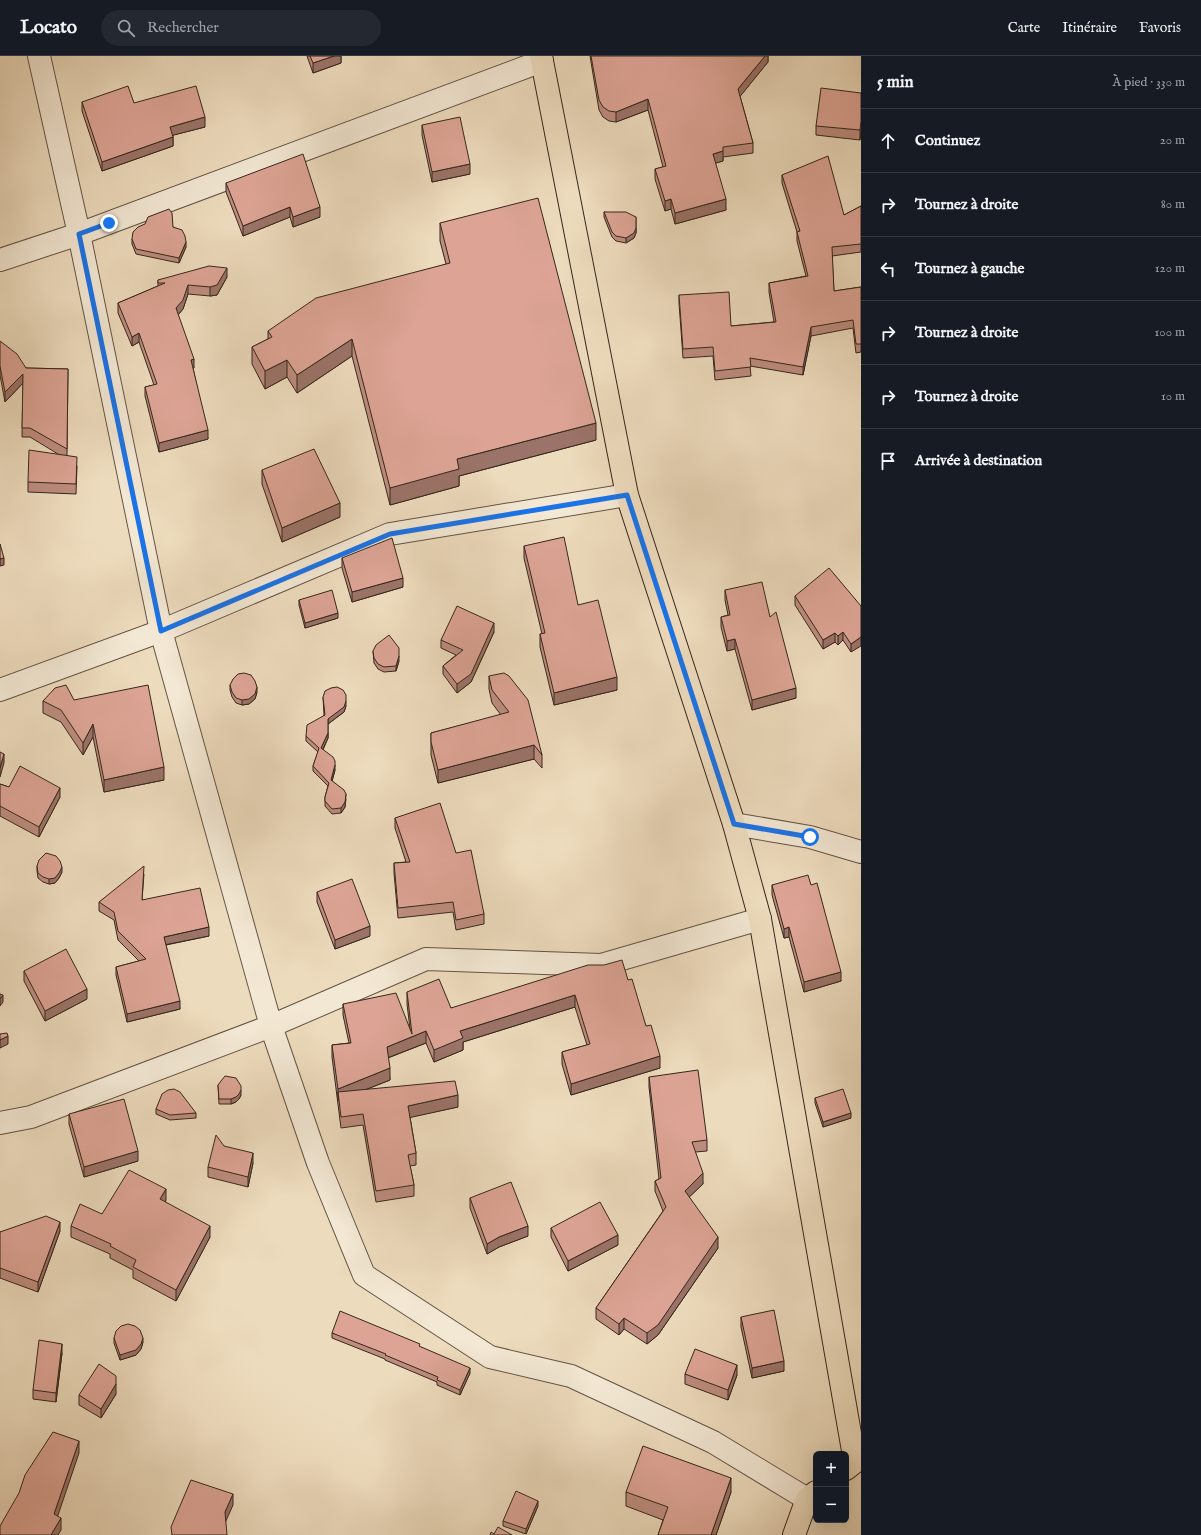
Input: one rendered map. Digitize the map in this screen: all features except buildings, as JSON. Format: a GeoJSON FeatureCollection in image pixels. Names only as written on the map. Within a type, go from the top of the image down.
{"type":"FeatureCollection","features":[{"type":"Feature","properties":{"kind":"main road"},"geometry":{"type":"LineString","coordinates":[[541,58],[627,495],[734,824],[760,920],[854,1468]]}},
{"type":"Feature","properties":{"kind":"main road"},"geometry":{"type":"LineString","coordinates":[[794,1535],[811,1496]]}},
{"type":"Feature","properties":{"kind":"street"},"geometry":{"type":"LineString","coordinates":[[39,56],[79,234],[161,631],[271,1026],[318,1163],[364,1275],[490,1358],[571,1376],[713,1442],[811,1496]]}},
{"type":"Feature","properties":{"kind":"street"},"geometry":{"type":"LineString","coordinates":[[0,260],[79,234],[541,58]]}},
{"type":"Feature","properties":{"kind":"street"},"geometry":{"type":"LineString","coordinates":[[0,690],[161,631],[390,534],[627,495]]}},
{"type":"Feature","properties":{"kind":"street"},"geometry":{"type":"LineString","coordinates":[[734,824],[810,837],[861,852]]}},
{"type":"Feature","properties":{"kind":"street"},"geometry":{"type":"LineString","coordinates":[[0,1123],[31,1116],[271,1026],[426,959],[601,965],[760,920]]}},
{"type":"Feature","properties":{"kind":"route"},"geometry":{"type":"LineString","coordinates":[[109,223],[79,234],[161,631],[390,534],[627,495],[734,824],[810,837]]}}]}
